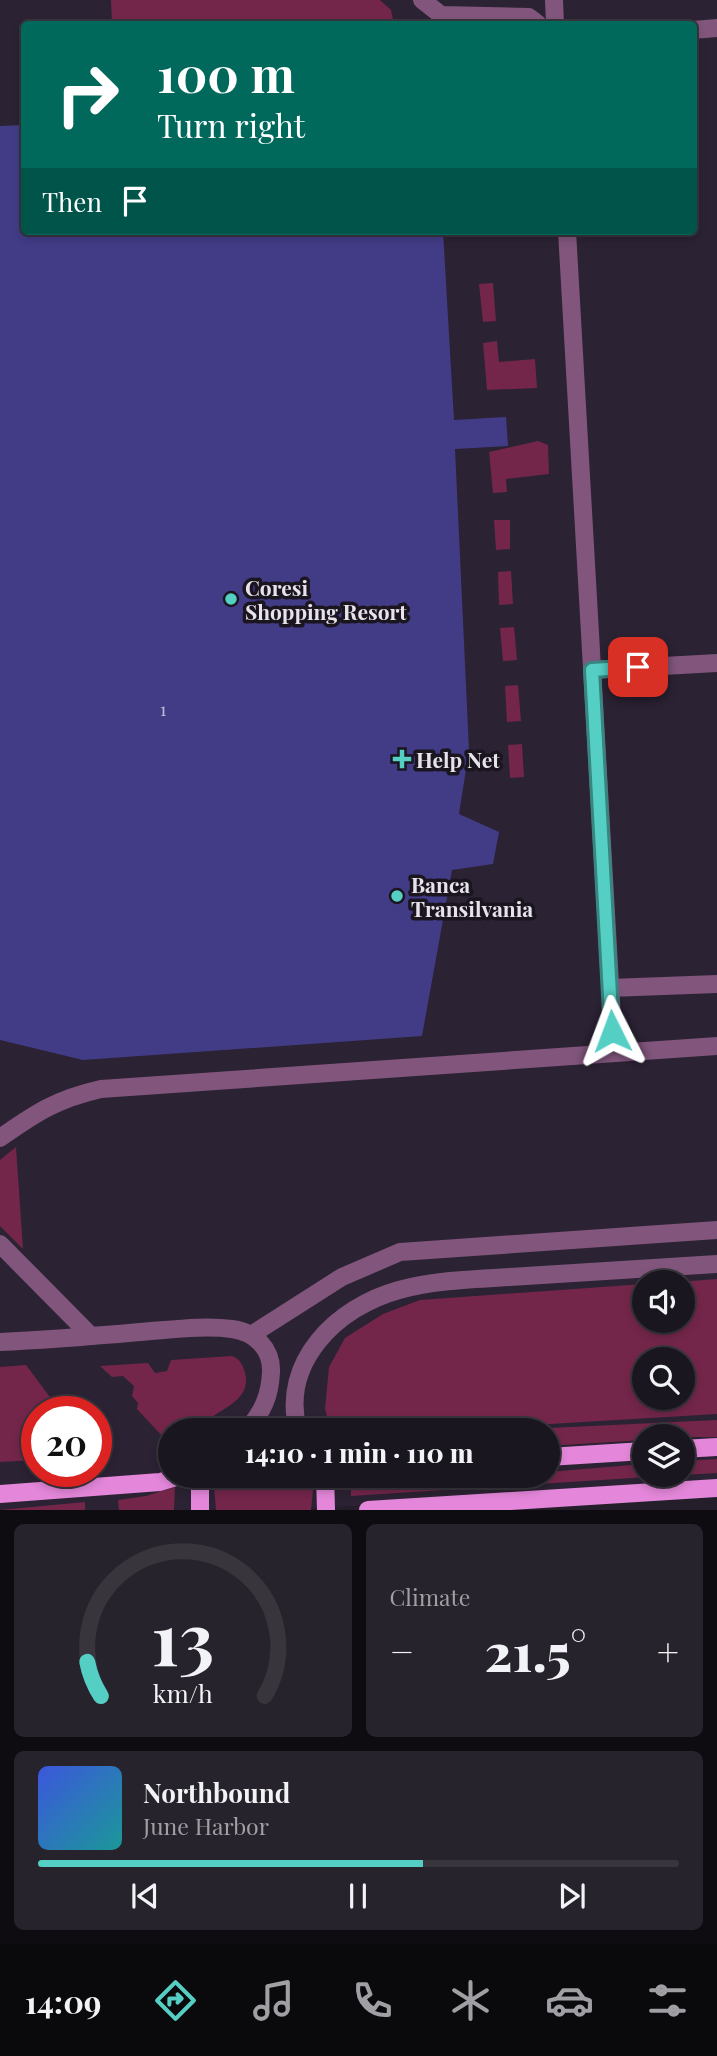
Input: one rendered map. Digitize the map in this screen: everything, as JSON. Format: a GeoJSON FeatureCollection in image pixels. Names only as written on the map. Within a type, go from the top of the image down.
{"type":"FeatureCollection","features":[{"type":"Feature","properties":{"kind":"main road"},"geometry":{"type":"LineString","coordinates":[[695,1448],[717,1447]]}},
{"type":"Feature","properties":{"kind":"main road"},"geometry":{"type":"LineString","coordinates":[[560,1456],[632,1452]]}},
{"type":"Feature","properties":{"kind":"main road"},"geometry":{"type":"LineString","coordinates":[[0,1494],[158,1482]]}},
{"type":"Feature","properties":{"kind":"main road"},"geometry":{"type":"LineString","coordinates":[[200,1488],[200,1510]]}},
{"type":"Feature","properties":{"kind":"main road"},"geometry":{"type":"LineString","coordinates":[[326,1510],[327,1488]]}},
{"type":"Feature","properties":{"kind":"main road"},"geometry":{"type":"LineString","coordinates":[[368,1510],[717,1488]]}},
{"type":"Feature","properties":{"kind":"lane"},"geometry":{"type":"LineString","coordinates":[[422,0],[441,15],[529,17],[534,21]]}},
{"type":"Feature","properties":{"kind":"lane"},"geometry":{"type":"LineString","coordinates":[[554,0],[555,21]]}},
{"type":"Feature","properties":{"kind":"lane"},"geometry":{"type":"LineString","coordinates":[[697,30],[717,28]]}},
{"type":"Feature","properties":{"kind":"lane"},"geometry":{"type":"LineString","coordinates":[[567,235],[614,1053]]}},
{"type":"Feature","properties":{"kind":"lane"},"geometry":{"type":"LineString","coordinates":[[592,670],[717,663]]}},
{"type":"Feature","properties":{"kind":"lane"},"geometry":{"type":"LineString","coordinates":[[610,988],[717,984]]}},
{"type":"Feature","properties":{"kind":"lane"},"geometry":{"type":"LineString","coordinates":[[0,1138],[55,1102],[101,1088],[717,1046]]}},
{"type":"Feature","properties":{"kind":"lane"},"geometry":{"type":"LineString","coordinates":[[251,1335],[342,1277],[400,1252],[717,1230]]}},
{"type":"Feature","properties":{"kind":"lane"},"geometry":{"type":"LineString","coordinates":[[0,1244],[92,1336]]}},
{"type":"Feature","properties":{"kind":"lane"},"geometry":{"type":"LineString","coordinates":[[296,1418],[293,1395],[308,1356],[327,1330],[373,1299],[422,1285],[717,1264]]}},
{"type":"Feature","properties":{"kind":"lane"},"geometry":{"type":"LineString","coordinates":[[0,1342],[221,1329],[251,1335],[266,1347],[271,1363],[270,1391],[265,1406],[256,1418]]}},
{"type":"Feature","properties":{"kind":"shaded area"},"geometry":{"type":"Polygon","coordinates":[[[0,0],[717,0],[717,1483],[695,1484],[695,1424],[632,1424],[632,1487],[653,1487],[286,1510],[0,1510],[0,0]]]}},
{"type":"Feature","properties":{"kind":"shaded area"},"geometry":{"type":"Polygon","coordinates":[[[111,0],[380,0],[391,10],[393,21],[112,21],[111,0]]]}},
{"type":"Feature","properties":{"kind":"shaded area"},"geometry":{"type":"Polygon","coordinates":[[[493,283],[496,321],[483,322],[479,284],[493,283]]]}},
{"type":"Feature","properties":{"kind":"shaded area"},"geometry":{"type":"Polygon","coordinates":[[[497,341],[499,362],[535,359],[537,388],[487,390],[483,343],[497,341]]]}},
{"type":"Feature","properties":{"kind":"shaded area"},"geometry":{"type":"Polygon","coordinates":[[[538,441],[548,445],[549,474],[506,479],[507,492],[493,493],[489,452],[538,441]]]}},
{"type":"Feature","properties":{"kind":"shaded area"},"geometry":{"type":"Polygon","coordinates":[[[494,520],[510,520],[510,549],[496,550],[494,520]]]}},
{"type":"Feature","properties":{"kind":"shaded area"},"geometry":{"type":"Polygon","coordinates":[[[511,571],[513,604],[499,605],[498,572],[511,571]]]}},
{"type":"Feature","properties":{"kind":"shaded area"},"geometry":{"type":"Polygon","coordinates":[[[514,627],[517,660],[503,661],[500,628],[514,627]]]}},
{"type":"Feature","properties":{"kind":"shaded area"},"geometry":{"type":"Polygon","coordinates":[[[518,685],[521,721],[507,722],[505,686],[518,685]]]}},
{"type":"Feature","properties":{"kind":"shaded area"},"geometry":{"type":"Polygon","coordinates":[[[522,744],[524,777],[510,778],[508,745],[522,744]]]}},
{"type":"Feature","properties":{"kind":"shaded area"},"geometry":{"type":"Polygon","coordinates":[[[16,1147],[23,1249],[0,1226],[0,1160],[16,1147]]]}},
{"type":"Feature","properties":{"kind":"shaded area"},"geometry":{"type":"Polygon","coordinates":[[[717,1279],[717,1414],[560,1423],[560,1418],[327,1418],[325,1409],[329,1367],[345,1338],[383,1314],[420,1300],[632,1285],[632,1333],[695,1333],[695,1281],[717,1279]]]}},
{"type":"Feature","properties":{"kind":"shaded area"},"geometry":{"type":"Polygon","coordinates":[[[232,1356],[244,1370],[246,1384],[243,1392],[230,1406],[212,1418],[158,1418],[158,1432],[137,1409],[138,1403],[132,1396],[134,1386],[123,1376],[112,1377],[100,1366],[148,1363],[155,1373],[167,1371],[171,1360],[232,1356]]]}},
{"type":"Feature","properties":{"kind":"shaded area"},"geometry":{"type":"Polygon","coordinates":[[[26,1365],[49,1396],[21,1396],[21,1461],[0,1462],[0,1367],[26,1365]]]}},
{"type":"Feature","properties":{"kind":"shaded area"},"geometry":{"type":"Polygon","coordinates":[[[717,1420],[717,1437],[695,1437],[695,1424],[633,1424],[717,1420]]]}},
{"type":"Feature","properties":{"kind":"shaded area"},"geometry":{"type":"Polygon","coordinates":[[[632,1424],[632,1441],[560,1445],[560,1427],[632,1424]]]}},
{"type":"Feature","properties":{"kind":"shaded area"},"geometry":{"type":"Polygon","coordinates":[[[717,1459],[717,1473],[695,1474],[695,1460],[717,1459]]]}},
{"type":"Feature","properties":{"kind":"shaded area"},"geometry":{"type":"Polygon","coordinates":[[[632,1465],[632,1478],[560,1483],[560,1471],[632,1465]]]}},
{"type":"Feature","properties":{"kind":"shaded area"},"geometry":{"type":"Polygon","coordinates":[[[175,1488],[174,1510],[119,1510],[118,1500],[175,1488]]]}},
{"type":"Feature","properties":{"kind":"shaded area"},"geometry":{"type":"Polygon","coordinates":[[[214,1488],[313,1490],[311,1510],[216,1510],[214,1488]]]}},
{"type":"Feature","properties":{"kind":"shaded area"},"geometry":{"type":"Polygon","coordinates":[[[351,1488],[476,1488],[351,1496],[351,1488]]]}},
{"type":"Feature","properties":{"kind":"shaded area"},"geometry":{"type":"Polygon","coordinates":[[[85,1502],[85,1510],[0,1510],[85,1502]]]}},
{"type":"Feature","properties":{"kind":"building","name":"Coresi Shopping Resort"},"geometry":{"type":"Polygon","coordinates":[[[21,125],[21,235],[443,235],[454,420],[506,417],[508,446],[455,449],[469,750],[459,814],[499,832],[493,864],[452,870],[422,1036],[83,1060],[0,1040],[0,126],[21,125]]]}},
{"type":"Feature","properties":{"kind":"place","name":"Coresi Shopping Resort"},"geometry":{"type":"Point","coordinates":[231,599]}},
{"type":"Feature","properties":{"kind":"place","name":"Help Net"},"geometry":{"type":"Point","coordinates":[402,759]}},
{"type":"Feature","properties":{"kind":"place","name":"Banca Transilvania"},"geometry":{"type":"Point","coordinates":[397,896]}},
{"type":"Feature","properties":{"kind":"route"},"geometry":{"type":"LineString","coordinates":[[612,1031],[592,670],[638,667]]}}]}
